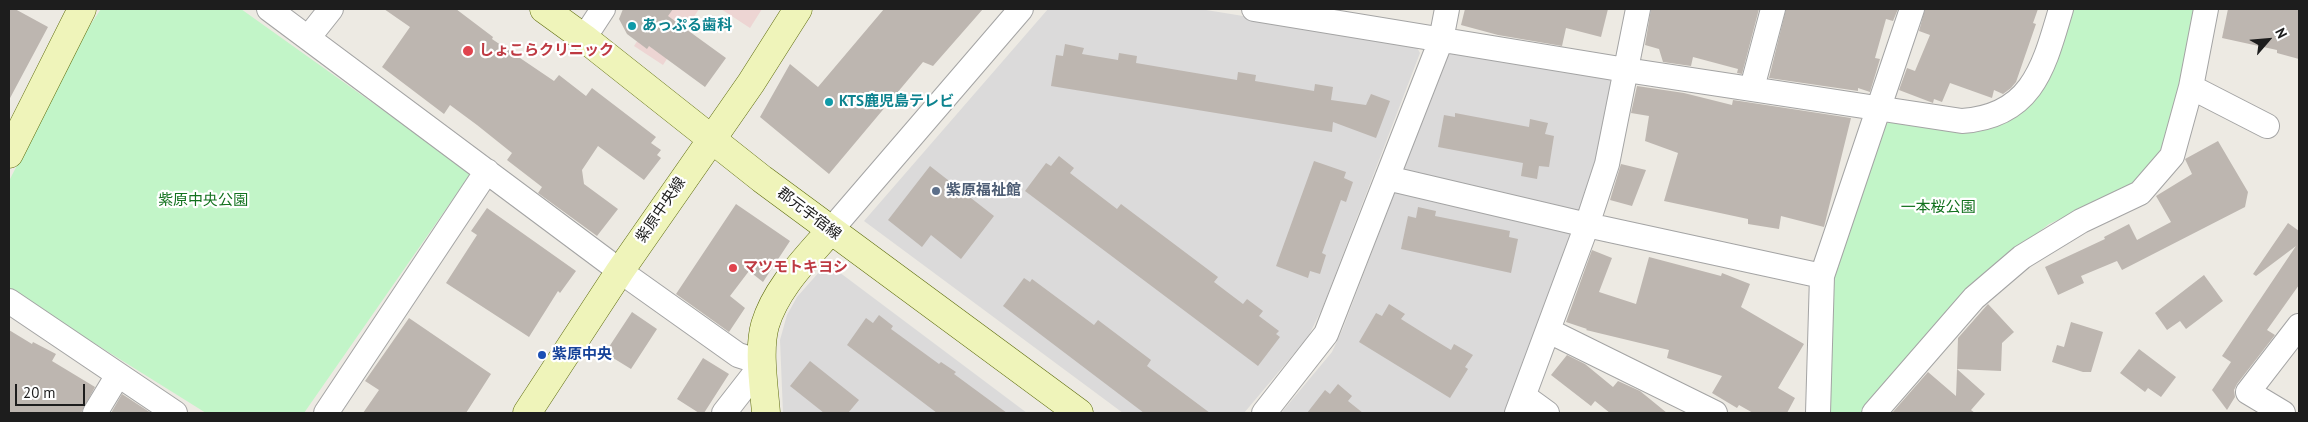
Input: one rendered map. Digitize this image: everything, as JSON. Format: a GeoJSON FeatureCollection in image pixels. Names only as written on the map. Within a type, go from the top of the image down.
{"type":"FeatureCollection","features":[{"type":"Feature","properties":{"kind":"street"},"geometry":{"type":"LineString","coordinates":[[9,154],[82,9]]}},
{"type":"Feature","properties":{"kind":"street"},"geometry":{"type":"LineString","coordinates":[[269,9],[620,271],[738,355],[763,363]]}},
{"type":"Feature","properties":{"kind":"street"},"geometry":{"type":"LineString","coordinates":[[308,38],[331,9]]}},
{"type":"Feature","properties":{"kind":"street","name":"郡元宇宿線"},"geometry":{"type":"LineString","coordinates":[[544,9],[584,38],[830,231],[1080,413]]}},
{"type":"Feature","properties":{"kind":"street"},"geometry":{"type":"LineString","coordinates":[[584,38],[603,9]]}},
{"type":"Feature","properties":{"kind":"street","name":"紫原中央線"},"geometry":{"type":"LineString","coordinates":[[527,413],[620,271],[751,83],[798,9]]}},
{"type":"Feature","properties":{"kind":"street"},"geometry":{"type":"LineString","coordinates":[[766,413],[763,363],[765,326],[782,289],[1022,9]]}},
{"type":"Feature","properties":{"kind":"street"},"geometry":{"type":"LineString","coordinates":[[1254,9],[1626,70],[1962,121],[1984,120],[2009,108],[2024,96],[2040,72],[2061,9]]}},
{"type":"Feature","properties":{"kind":"street"},"geometry":{"type":"LineString","coordinates":[[1264,413],[1326,334],[1441,40],[1447,9]]}},
{"type":"Feature","properties":{"kind":"street"},"geometry":{"type":"LineString","coordinates":[[1547,413],[1521,405],[1587,225],[1607,164],[1638,9]]}},
{"type":"Feature","properties":{"kind":"street"},"geometry":{"type":"LineString","coordinates":[[1752,88],[1773,9]]}},
{"type":"Feature","properties":{"kind":"street"},"geometry":{"type":"LineString","coordinates":[[1818,413],[1822,276],[1880,109],[1912,9]]}},
{"type":"Feature","properties":{"kind":"street"},"geometry":{"type":"LineString","coordinates":[[1874,413],[1974,298],[2022,257],[2081,221],[2140,193],[2172,156],[2192,87],[2206,9]]}},
{"type":"Feature","properties":{"kind":"street"},"geometry":{"type":"LineString","coordinates":[[2192,87],[2268,126]]}},
{"type":"Feature","properties":{"kind":"street"},"geometry":{"type":"LineString","coordinates":[[326,413],[487,171]]}},
{"type":"Feature","properties":{"kind":"street"},"geometry":{"type":"LineString","coordinates":[[1387,178],[1587,225],[1822,276]]}},
{"type":"Feature","properties":{"kind":"street"},"geometry":{"type":"LineString","coordinates":[[9,301],[175,413]]}},
{"type":"Feature","properties":{"kind":"street"},"geometry":{"type":"LineString","coordinates":[[2283,413],[2248,392],[2299,326]]}},
{"type":"Feature","properties":{"kind":"street"},"geometry":{"type":"LineString","coordinates":[[1549,331],[1715,413]]}},
{"type":"Feature","properties":{"kind":"street"},"geometry":{"type":"LineString","coordinates":[[724,413],[763,363]]}},
{"type":"Feature","properties":{"kind":"street"},"geometry":{"type":"LineString","coordinates":[[95,413],[118,375]]}},
{"type":"Feature","properties":{"kind":"shaded area"},"geometry":{"type":"Polygon","coordinates":[[[658,9],[699,9],[663,65],[634,46],[658,9]]]}},
{"type":"Feature","properties":{"kind":"shaded area"},"geometry":{"type":"Polygon","coordinates":[[[721,9],[762,9],[750,28],[721,9]]]}},
{"type":"Feature","properties":{"kind":"shaded area"},"geometry":{"type":"Polygon","coordinates":[[[1048,9],[1200,9],[1415,44],[1420,53],[1322,309],[1308,337],[1244,413],[1123,413],[864,221],[1048,9]]]}},
{"type":"Feature","properties":{"kind":"shaded area"},"geometry":{"type":"Polygon","coordinates":[[[1458,50],[1611,74],[1616,82],[1601,153],[1507,413],[1281,413],[1332,352],[1343,328],[1447,55],[1458,50]]]}},
{"type":"Feature","properties":{"kind":"shaded area"},"geometry":{"type":"Polygon","coordinates":[[[827,263],[1027,413],[783,413],[780,340],[787,315],[797,297],[827,263]]]}},
{"type":"Feature","properties":{"kind":"green space","name":"紫原中央公園"},"geometry":{"type":"Polygon","coordinates":[[[101,9],[241,9],[471,173],[304,413],[206,413],[9,290],[9,181],[84,34],[101,9]]]}},
{"type":"Feature","properties":{"kind":"green space","name":"一本桜公園"},"geometry":{"type":"Polygon","coordinates":[[[2070,9],[2196,9],[2165,148],[2132,186],[2049,224],[1972,284],[1864,413],[1826,413],[1831,272],[1881,125],[1899,120],[2010,117],[2044,88],[2070,9]]]}},
{"type":"Feature","properties":{"kind":"building"},"geometry":{"type":"Polygon","coordinates":[[[9,9],[15,9],[48,27],[9,100],[9,9]]]}},
{"type":"Feature","properties":{"kind":"building"},"geometry":{"type":"Polygon","coordinates":[[[384,9],[456,9],[493,37],[492,39],[554,81],[559,75],[586,96],[592,88],[656,137],[651,143],[661,150],[657,155],[661,158],[644,180],[598,146],[582,170],[584,184],[618,209],[597,236],[538,193],[542,187],[507,160],[512,153],[477,125],[450,105],[444,114],[382,67],[410,27],[384,9]]]}},
{"type":"Feature","properties":{"kind":"building"},"geometry":{"type":"Polygon","coordinates":[[[623,9],[673,9],[668,16],[726,58],[705,87],[649,46],[647,49],[627,34],[619,19],[623,9]]]}},
{"type":"Feature","properties":{"kind":"building","name":"KTS鹿児島テレビ"},"geometry":{"type":"Polygon","coordinates":[[[884,9],[983,9],[933,66],[923,62],[829,174],[760,117],[790,64],[818,87],[884,9]]]}},
{"type":"Feature","properties":{"kind":"building"},"geometry":{"type":"Polygon","coordinates":[[[1465,9],[1608,9],[1601,37],[1566,28],[1562,46],[1498,35],[1461,25],[1465,9]]]}},
{"type":"Feature","properties":{"kind":"building"},"geometry":{"type":"Polygon","coordinates":[[[1651,9],[1759,9],[1742,74],[1737,73],[1738,69],[1693,57],[1691,66],[1663,62],[1659,49],[1645,45],[1651,9]]]}},
{"type":"Feature","properties":{"kind":"building"},"geometry":{"type":"Polygon","coordinates":[[[1786,9],[1898,9],[1893,21],[1886,19],[1875,58],[1880,59],[1870,92],[1858,88],[1858,91],[1769,78],[1786,9]]]}},
{"type":"Feature","properties":{"kind":"building"},"geometry":{"type":"Polygon","coordinates":[[[1925,9],[2038,9],[2033,23],[2036,24],[2016,82],[2011,88],[2003,94],[1994,90],[1992,98],[1950,83],[1942,102],[1934,99],[1933,103],[1899,90],[1907,68],[1915,71],[1930,35],[1919,31],[1925,9]]]}},
{"type":"Feature","properties":{"kind":"building"},"geometry":{"type":"Polygon","coordinates":[[[2228,9],[2299,9],[2299,59],[2277,53],[2277,50],[2222,38],[2228,9]]]}},
{"type":"Feature","properties":{"kind":"building"},"geometry":{"type":"Polygon","coordinates":[[[1065,44],[1084,48],[1082,54],[1118,60],[1119,53],[1137,56],[1136,63],[1237,80],[1238,72],[1256,75],[1255,81],[1314,91],[1315,84],[1333,87],[1331,100],[1366,105],[1371,94],[1390,101],[1376,138],[1333,122],[1332,132],[1051,86],[1056,55],[1063,56],[1065,44]]]}},
{"type":"Feature","properties":{"kind":"building"},"geometry":{"type":"Polygon","coordinates":[[[1637,86],[1684,93],[1732,105],[1733,100],[1851,118],[1824,227],[1781,216],[1779,229],[1748,224],[1748,219],[1664,201],[1678,153],[1645,141],[1649,116],[1631,113],[1637,86]]]}},
{"type":"Feature","properties":{"kind":"building"},"geometry":{"type":"Polygon","coordinates":[[[1455,113],[1529,127],[1530,119],[1548,123],[1545,134],[1554,136],[1549,167],[1539,166],[1537,179],[1521,176],[1523,163],[1438,147],[1444,115],[1455,117],[1455,113]]]}},
{"type":"Feature","properties":{"kind":"building"},"geometry":{"type":"Polygon","coordinates":[[[2218,141],[2248,192],[2245,207],[2122,270],[2117,261],[2081,276],[2084,283],[2058,295],[2045,267],[2105,239],[2104,237],[2129,224],[2137,240],[2171,222],[2156,196],[2192,174],[2185,159],[2218,141]]]}},
{"type":"Feature","properties":{"kind":"building"},"geometry":{"type":"Polygon","coordinates":[[[1059,156],[1074,168],[1070,173],[1117,209],[1121,204],[1218,277],[1214,282],[1243,304],[1247,299],[1263,311],[1259,316],[1279,331],[1276,334],[1280,337],[1258,366],[1025,191],[1046,163],[1051,166],[1059,156]]]}},
{"type":"Feature","properties":{"kind":"building"},"geometry":{"type":"Polygon","coordinates":[[[1314,161],[1346,172],[1344,178],[1353,182],[1346,202],[1341,200],[1322,253],[1326,255],[1320,274],[1310,271],[1308,278],[1276,266],[1314,161]]]}},
{"type":"Feature","properties":{"kind":"building"},"geometry":{"type":"Polygon","coordinates":[[[1621,164],[1646,170],[1632,206],[1610,200],[1621,164]]]}},
{"type":"Feature","properties":{"kind":"building","name":"紫原福祉館"},"geometry":{"type":"Polygon","coordinates":[[[930,166],[994,216],[961,259],[931,235],[922,247],[888,220],[930,166]]]}},
{"type":"Feature","properties":{"kind":"building","name":"マツモトキヨシ"},"geometry":{"type":"Polygon","coordinates":[[[736,204],[790,241],[763,282],[749,271],[730,296],[745,308],[729,332],[676,294],[736,204]]]}},
{"type":"Feature","properties":{"kind":"building"},"geometry":{"type":"Polygon","coordinates":[[[1418,207],[1436,211],[1435,216],[1510,231],[1509,237],[1518,239],[1511,273],[1401,249],[1408,216],[1416,218],[1418,207]]]}},
{"type":"Feature","properties":{"kind":"building"},"geometry":{"type":"Polygon","coordinates":[[[487,208],[576,271],[560,293],[558,291],[529,337],[446,283],[477,235],[471,231],[487,208]]]}},
{"type":"Feature","properties":{"kind":"building"},"geometry":{"type":"Polygon","coordinates":[[[2288,223],[2299,231],[2299,285],[2267,330],[2275,335],[2237,384],[2234,390],[2235,397],[2227,410],[2212,390],[2231,362],[2222,356],[2296,246],[2256,276],[2253,274],[2288,223]]]}},
{"type":"Feature","properties":{"kind":"building"},"geometry":{"type":"Polygon","coordinates":[[[1592,250],[1612,258],[1599,292],[1636,304],[1649,257],[1721,276],[1722,273],[1750,284],[1741,307],[1804,344],[1778,388],[1795,398],[1787,413],[1753,413],[1739,405],[1737,408],[1712,393],[1722,376],[1667,358],[1669,350],[1586,330],[1566,322],[1592,250]]]}},
{"type":"Feature","properties":{"kind":"building"},"geometry":{"type":"Polygon","coordinates":[[[2204,275],[2223,301],[2186,329],[2180,321],[2167,330],[2155,313],[2204,275]]]}},
{"type":"Feature","properties":{"kind":"building"},"geometry":{"type":"Polygon","coordinates":[[[1024,278],[1030,282],[1032,279],[1094,325],[1098,320],[1151,360],[1147,366],[1210,413],[1144,413],[1003,306],[1024,278]]]}},
{"type":"Feature","properties":{"kind":"building"},"geometry":{"type":"Polygon","coordinates":[[[1389,304],[1405,314],[1401,319],[1451,350],[1454,344],[1473,355],[1465,367],[1468,369],[1450,398],[1359,342],[1376,313],[1382,316],[1389,304]]]}},
{"type":"Feature","properties":{"kind":"building"},"geometry":{"type":"Polygon","coordinates":[[[1988,304],[2014,332],[2002,343],[2001,371],[1957,369],[1958,338],[1988,304]]]}},
{"type":"Feature","properties":{"kind":"building"},"geometry":{"type":"Polygon","coordinates":[[[632,312],[657,329],[631,369],[605,353],[632,312]]]}},
{"type":"Feature","properties":{"kind":"building"},"geometry":{"type":"Polygon","coordinates":[[[879,315],[893,326],[891,329],[939,364],[941,362],[956,372],[954,374],[1007,413],[937,413],[847,345],[866,318],[873,323],[879,315]]]}},
{"type":"Feature","properties":{"kind":"building"},"geometry":{"type":"Polygon","coordinates":[[[409,318],[491,374],[466,413],[363,413],[379,390],[365,381],[409,318]]]}},
{"type":"Feature","properties":{"kind":"building"},"geometry":{"type":"Polygon","coordinates":[[[2071,322],[2103,332],[2091,372],[2083,372],[2052,362],[2057,345],[2064,347],[2071,322]]]}},
{"type":"Feature","properties":{"kind":"building"},"geometry":{"type":"Polygon","coordinates":[[[9,330],[32,344],[33,342],[56,354],[52,361],[95,387],[81,413],[9,413],[9,330]]]}},
{"type":"Feature","properties":{"kind":"building"},"geometry":{"type":"Polygon","coordinates":[[[2139,349],[2176,377],[2161,397],[2148,388],[2145,392],[2120,373],[2139,349]]]}},
{"type":"Feature","properties":{"kind":"building"},"geometry":{"type":"Polygon","coordinates":[[[1567,355],[1585,364],[1613,387],[1618,381],[1640,391],[1667,413],[1610,413],[1595,401],[1591,406],[1551,375],[1567,355]]]}},
{"type":"Feature","properties":{"kind":"building"},"geometry":{"type":"Polygon","coordinates":[[[703,358],[729,374],[704,413],[699,413],[677,399],[703,358]]]}},
{"type":"Feature","properties":{"kind":"building"},"geometry":{"type":"Polygon","coordinates":[[[810,361],[859,400],[848,413],[824,413],[790,386],[810,361]]]}},
{"type":"Feature","properties":{"kind":"building"},"geometry":{"type":"Polygon","coordinates":[[[1957,369],[1985,394],[1971,410],[1975,413],[1892,413],[1928,372],[1956,396],[1957,369]]]}},
{"type":"Feature","properties":{"kind":"building"},"geometry":{"type":"Polygon","coordinates":[[[1338,384],[1352,396],[1348,401],[1363,413],[1307,413],[1325,390],[1330,394],[1338,384]]]}},
{"type":"Feature","properties":{"kind":"building"},"geometry":{"type":"Polygon","coordinates":[[[122,394],[151,413],[111,413],[122,394]]]}},
{"type":"Feature","properties":{"kind":"place","name":"あっぷる歯科"},"geometry":{"type":"Point","coordinates":[632,26]}},
{"type":"Feature","properties":{"kind":"place","name":"しょこらクリニック"},"geometry":{"type":"Point","coordinates":[468,51]}},
{"type":"Feature","properties":{"kind":"place","name":"KTS鹿児島テレビ"},"geometry":{"type":"Point","coordinates":[829,102]}},
{"type":"Feature","properties":{"kind":"place","name":"紫原福祉館"},"geometry":{"type":"Point","coordinates":[936,191]}},
{"type":"Feature","properties":{"kind":"place","name":"マツモトキヨシ"},"geometry":{"type":"Point","coordinates":[733,268]}},
{"type":"Feature","properties":{"kind":"place","name":"紫原中央"},"geometry":{"type":"Point","coordinates":[542,355]}}]}
